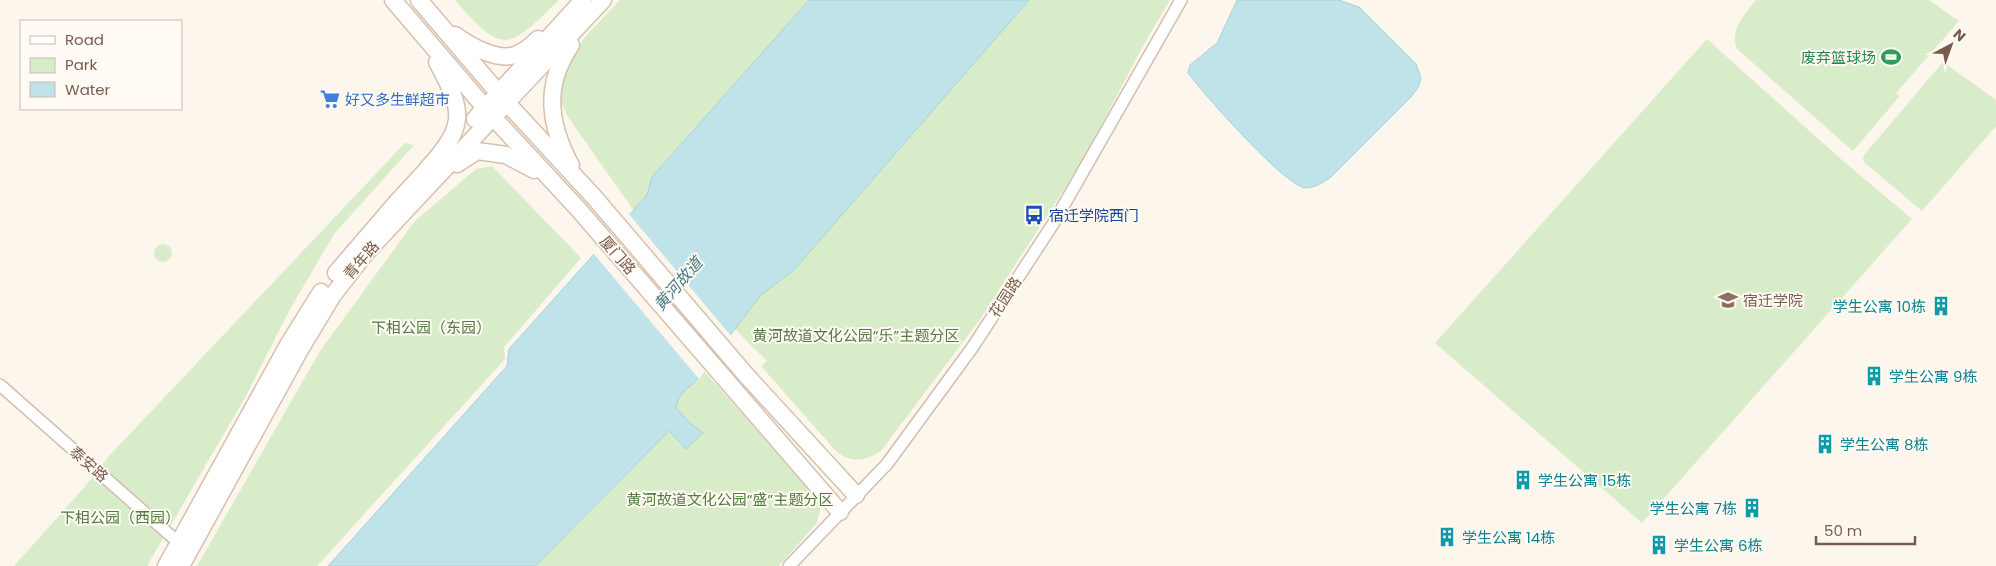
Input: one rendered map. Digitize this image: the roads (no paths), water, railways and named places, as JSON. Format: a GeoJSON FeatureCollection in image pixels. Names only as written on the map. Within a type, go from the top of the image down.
{"type":"FeatureCollection","features":[{"type":"Feature","properties":{"kind":"street","name":"厦门路"},"geometry":{"type":"LineString","coordinates":[[393,0],[489,112],[579,210],[840,512]]}},
{"type":"Feature","properties":{"kind":"street","name":"厦门路"},"geometry":{"type":"LineString","coordinates":[[419,0],[503,98],[594,197],[746,375],[856,495]]}},
{"type":"Feature","properties":{"kind":"street"},"geometry":{"type":"LineString","coordinates":[[434,18],[462,40],[479,48],[503,56],[515,55],[531,46],[581,0]]}},
{"type":"Feature","properties":{"kind":"street","name":"青年路"},"geometry":{"type":"LineString","coordinates":[[503,98],[581,0]]}},
{"type":"Feature","properties":{"kind":"street"},"geometry":{"type":"LineString","coordinates":[[594,197],[569,162],[556,132],[551,106],[552,88],[563,57],[604,0]]}},
{"type":"Feature","properties":{"kind":"street","name":"青年路"},"geometry":{"type":"LineString","coordinates":[[166,566],[288,345],[314,303],[351,253],[401,206],[503,98],[604,0]]}},
{"type":"Feature","properties":{"kind":"street","name":"花园路"},"geometry":{"type":"LineString","coordinates":[[789,566],[887,464],[992,318],[1077,183],[1181,0]]}},
{"type":"Feature","properties":{"kind":"street"},"geometry":{"type":"LineString","coordinates":[[401,206],[438,157],[458,122],[458,107],[452,90],[421,32]]}},
{"type":"Feature","properties":{"kind":"street"},"geometry":{"type":"LineString","coordinates":[[401,206],[464,158],[477,151],[506,155],[523,163],[552,182]]}},
{"type":"Feature","properties":{"kind":"street","name":"青年路"},"geometry":{"type":"LineString","coordinates":[[181,566],[322,312],[401,206]]}},
{"type":"Feature","properties":{"kind":"street","name":"泰安路"},"geometry":{"type":"LineString","coordinates":[[0,385],[178,543]]}},
{"type":"Feature","properties":{"kind":"water","name":"黄河故道"},"geometry":{"type":"Polygon","coordinates":[[[809,0],[1029,0],[794,270],[760,296],[694,383],[682,394],[676,408],[691,424],[703,433],[686,449],[669,431],[535,566],[328,566],[507,366],[509,349],[647,195],[652,177],[809,0]]]}},
{"type":"Feature","properties":{"kind":"water"},"geometry":{"type":"Polygon","coordinates":[[[1237,0],[1339,0],[1359,7],[1416,64],[1421,78],[1419,86],[1411,97],[1331,177],[1316,186],[1306,188],[1296,184],[1281,172],[1245,138],[1188,73],[1190,65],[1217,43],[1237,0]]]}},
{"type":"Feature","properties":{"kind":"place","name":"废弃篮球场"},"geometry":{"type":"Point","coordinates":[1891,57]}},
{"type":"Feature","properties":{"kind":"place","name":"好又多生鲜超市"},"geometry":{"type":"Point","coordinates":[330,99]}},
{"type":"Feature","properties":{"kind":"place","name":"宿迁学院西门"},"geometry":{"type":"Point","coordinates":[1034,215]}},
{"type":"Feature","properties":{"kind":"place","name":"宿迁学院"},"geometry":{"type":"Point","coordinates":[1728,300]}},
{"type":"Feature","properties":{"kind":"place","name":"学生公寓 10栋"},"geometry":{"type":"Point","coordinates":[1941,306]}},
{"type":"Feature","properties":{"kind":"place","name":"学生公寓 9栋"},"geometry":{"type":"Point","coordinates":[1874,376]}},
{"type":"Feature","properties":{"kind":"place","name":"学生公寓 8栋"},"geometry":{"type":"Point","coordinates":[1825,444]}},
{"type":"Feature","properties":{"kind":"place","name":"学生公寓 15栋"},"geometry":{"type":"Point","coordinates":[1523,480]}},
{"type":"Feature","properties":{"kind":"place","name":"学生公寓 7栋"},"geometry":{"type":"Point","coordinates":[1752,508]}},
{"type":"Feature","properties":{"kind":"place","name":"学生公寓 14栋"},"geometry":{"type":"Point","coordinates":[1447,537]}},
{"type":"Feature","properties":{"kind":"place","name":"学生公寓 6栋"},"geometry":{"type":"Point","coordinates":[1659,545]}},
{"type":"Feature","properties":{"kind":"park label","name":"下相公园（东园）"},"geometry":{"type":"Point","coordinates":[431,327]}},
{"type":"Feature","properties":{"kind":"park label","name":"黄河故道文化公园“乐”主题分区"},"geometry":{"type":"Point","coordinates":[856,335]}},
{"type":"Feature","properties":{"kind":"park label","name":"黄河故道文化公园“盛”主题分区"},"geometry":{"type":"Point","coordinates":[730,499]}},
{"type":"Feature","properties":{"kind":"park label","name":"下相公园（西园）"},"geometry":{"type":"Point","coordinates":[120,517]}}]}
